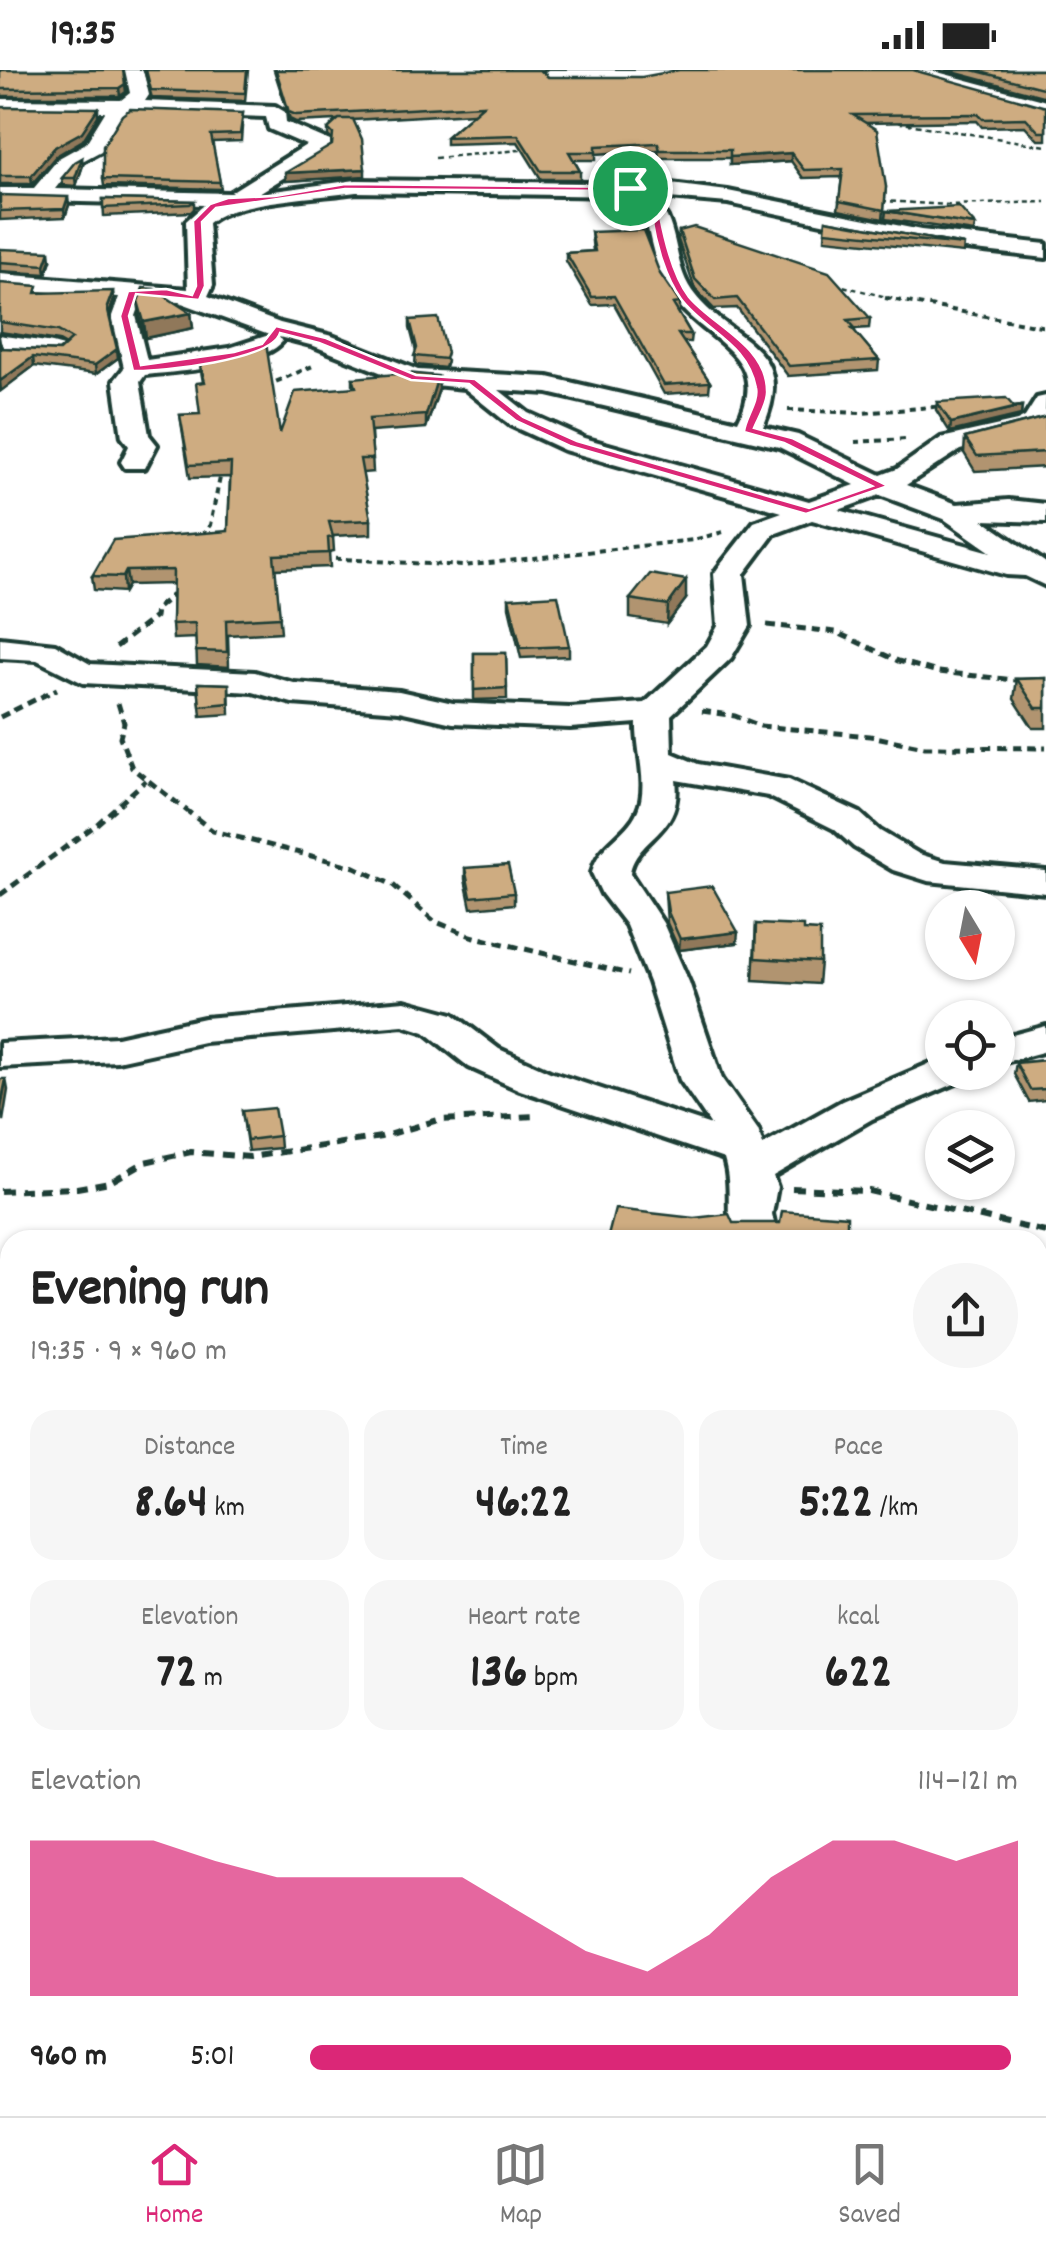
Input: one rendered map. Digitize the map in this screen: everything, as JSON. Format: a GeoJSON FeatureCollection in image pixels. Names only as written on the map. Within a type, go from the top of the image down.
{"type":"FeatureCollection","features":[{"type":"Feature","properties":{"kind":"street"},"geometry":{"type":"LineString","coordinates":[[41,192],[66,162],[94,147],[112,116],[141,92],[134,70]]}},
{"type":"Feature","properties":{"kind":"street"},"geometry":{"type":"LineString","coordinates":[[550,75],[677,70]]}},
{"type":"Feature","properties":{"kind":"street"},"geometry":{"type":"LineString","coordinates":[[909,70],[1046,108]]}},
{"type":"Feature","properties":{"kind":"street"},"geometry":{"type":"LineString","coordinates":[[992,90],[1046,97]]}},
{"type":"Feature","properties":{"kind":"street"},"geometry":{"type":"LineString","coordinates":[[0,104],[128,104],[275,112],[276,125],[323,146],[295,156],[273,175],[213,206],[198,221],[200,286],[196,298]]}},
{"type":"Feature","properties":{"kind":"street"},"geometry":{"type":"LineString","coordinates":[[0,194],[41,192],[228,200],[275,199],[345,186],[630,188],[714,194],[908,235],[1046,251]]}},
{"type":"Feature","properties":{"kind":"street"},"geometry":{"type":"LineString","coordinates":[[630,188],[638,204],[656,216],[661,244],[685,298],[746,353],[763,392],[752,419]]}},
{"type":"Feature","properties":{"kind":"street"},"geometry":{"type":"LineString","coordinates":[[0,281],[166,292],[196,298],[208,307],[323,340],[414,378],[548,385],[752,419],[842,470],[954,513],[1046,577]]}},
{"type":"Feature","properties":{"kind":"street"},"geometry":{"type":"LineString","coordinates":[[132,291],[124,316],[137,369]]}},
{"type":"Feature","properties":{"kind":"street"},"geometry":{"type":"LineString","coordinates":[[136,462],[143,445],[136,437],[127,381],[137,369],[234,355],[266,346],[276,329]]}},
{"type":"Feature","properties":{"kind":"street"},"geometry":{"type":"LineString","coordinates":[[0,342],[4,347],[58,350]]}},
{"type":"Feature","properties":{"kind":"street"},"geometry":{"type":"LineString","coordinates":[[472,381],[520,419],[574,444],[1046,577]]}},
{"type":"Feature","properties":{"kind":"street"},"geometry":{"type":"LineString","coordinates":[[752,1230],[748,1214],[748,1169],[736,1130],[701,1080],[669,982],[644,923],[620,894],[610,865],[614,857],[644,833],[662,802],[656,759],[659,708],[674,690],[720,652],[734,626],[729,574],[764,528],[882,486],[919,469],[951,444],[1026,427],[1036,422],[1046,404]]}},
{"type":"Feature","properties":{"kind":"street"},"geometry":{"type":"LineString","coordinates":[[954,513],[1009,509],[1046,512]]}},
{"type":"Feature","properties":{"kind":"street"},"geometry":{"type":"LineString","coordinates":[[0,648],[44,651],[99,674],[255,682],[292,693],[399,701],[452,714],[570,718],[659,708]]}},
{"type":"Feature","properties":{"kind":"street"},"geometry":{"type":"LineString","coordinates":[[656,759],[690,772],[777,786],[847,821],[867,840],[924,868],[978,879],[1046,882]]}},
{"type":"Feature","properties":{"kind":"street"},"geometry":{"type":"LineString","coordinates":[[0,1055],[117,1050],[204,1030],[405,1013],[439,1023],[484,1058],[748,1169]]}},
{"type":"Feature","properties":{"kind":"street"},"geometry":{"type":"LineString","coordinates":[[1015,1047],[1046,1038]]}},
{"type":"Feature","properties":{"kind":"street"},"geometry":{"type":"LineString","coordinates":[[748,1169],[857,1110],[925,1081]]}},
{"type":"Feature","properties":{"kind":"path"},"geometry":{"type":"LineString","coordinates":[[875,119],[1046,146]]}},
{"type":"Feature","properties":{"kind":"path"},"geometry":{"type":"LineString","coordinates":[[435,158],[536,148]]}},
{"type":"Feature","properties":{"kind":"path"},"geometry":{"type":"LineString","coordinates":[[871,200],[949,204],[1046,202]]}},
{"type":"Feature","properties":{"kind":"path"},"geometry":{"type":"LineString","coordinates":[[827,282],[884,299],[1046,327]]}},
{"type":"Feature","properties":{"kind":"path"},"geometry":{"type":"LineString","coordinates":[[256,391],[272,383]]}},
{"type":"Feature","properties":{"kind":"path"},"geometry":{"type":"LineString","coordinates":[[752,419],[953,405]]}},
{"type":"Feature","properties":{"kind":"path"},"geometry":{"type":"LineString","coordinates":[[788,440],[835,443],[973,437]]}},
{"type":"Feature","properties":{"kind":"path"},"geometry":{"type":"LineString","coordinates":[[193,543],[206,534],[210,525],[222,470]]}},
{"type":"Feature","properties":{"kind":"path"},"geometry":{"type":"LineString","coordinates":[[306,559],[391,560],[417,567],[475,565],[764,528]]}},
{"type":"Feature","properties":{"kind":"path"},"geometry":{"type":"LineString","coordinates":[[0,717],[99,674],[155,617],[156,609],[168,601],[179,585]]}},
{"type":"Feature","properties":{"kind":"path"},"geometry":{"type":"LineString","coordinates":[[734,626],[816,626],[860,640],[909,666],[1036,682]]}},
{"type":"Feature","properties":{"kind":"path"},"geometry":{"type":"LineString","coordinates":[[99,674],[124,723],[120,737],[132,768],[213,831],[355,867],[393,885],[434,922],[471,936],[669,982]]}},
{"type":"Feature","properties":{"kind":"path"},"geometry":{"type":"LineString","coordinates":[[659,708],[718,712],[760,726],[870,736],[925,747],[1046,748]]}},
{"type":"Feature","properties":{"kind":"path"},"geometry":{"type":"LineString","coordinates":[[0,895],[97,824],[146,780]]}},
{"type":"Feature","properties":{"kind":"path"},"geometry":{"type":"LineString","coordinates":[[0,1191],[77,1188],[110,1182],[144,1162],[191,1152],[250,1157],[288,1153],[381,1137],[438,1120],[534,1117],[586,1100]]}},
{"type":"Feature","properties":{"kind":"path"},"geometry":{"type":"LineString","coordinates":[[748,1169],[869,1191],[1037,1230]]}},
{"type":"Feature","properties":{"kind":"building"},"geometry":{"type":"Polygon","coordinates":[[[0,70],[123,70],[125,84],[119,88],[0,89],[0,70]]]}},
{"type":"Feature","properties":{"kind":"building"},"geometry":{"type":"Polygon","coordinates":[[[146,70],[247,70],[245,93],[151,90],[146,70]]]}},
{"type":"Feature","properties":{"kind":"building"},"geometry":{"type":"Polygon","coordinates":[[[276,70],[540,70],[548,77],[642,77],[679,70],[913,70],[1046,107],[1046,132],[1039,132],[1026,118],[983,119],[978,114],[853,115],[877,130],[886,187],[884,210],[839,201],[843,169],[804,170],[791,153],[730,157],[730,150],[660,150],[658,143],[596,146],[596,152],[569,152],[580,171],[541,171],[518,135],[446,137],[483,105],[296,115],[289,112],[276,70]]]}},
{"type":"Feature","properties":{"kind":"building"},"geometry":{"type":"Polygon","coordinates":[[[973,70],[1046,70],[1046,89],[973,70]]]}},
{"type":"Feature","properties":{"kind":"building"},"geometry":{"type":"Polygon","coordinates":[[[0,107],[98,108],[82,132],[55,147],[31,176],[0,176],[0,107]]]}},
{"type":"Feature","properties":{"kind":"building"},"geometry":{"type":"Polygon","coordinates":[[[130,109],[243,113],[240,134],[211,135],[220,182],[103,179],[103,146],[130,109]]]}},
{"type":"Feature","properties":{"kind":"building"},"geometry":{"type":"Polygon","coordinates":[[[339,119],[353,119],[362,139],[365,169],[285,173],[332,145],[333,134],[328,129],[339,119]]]}},
{"type":"Feature","properties":{"kind":"building"},"geometry":{"type":"Polygon","coordinates":[[[82,158],[75,178],[62,178],[75,162],[82,158]]]}},
{"type":"Feature","properties":{"kind":"building"},"geometry":{"type":"Polygon","coordinates":[[[0,195],[68,197],[64,209],[0,211],[0,195]]]}},
{"type":"Feature","properties":{"kind":"building"},"geometry":{"type":"Polygon","coordinates":[[[103,199],[194,201],[103,208],[103,199]]]}},
{"type":"Feature","properties":{"kind":"building"},"geometry":{"type":"Polygon","coordinates":[[[959,207],[975,225],[886,211],[959,207]]]}},
{"type":"Feature","properties":{"kind":"building"},"geometry":{"type":"Polygon","coordinates":[[[826,220],[964,245],[825,231],[826,220]]]}},
{"type":"Feature","properties":{"kind":"building"},"geometry":{"type":"Polygon","coordinates":[[[694,227],[829,272],[870,318],[848,320],[879,360],[789,366],[737,298],[715,300],[695,279],[679,231],[694,227]]]}},
{"type":"Feature","properties":{"kind":"building"},"geometry":{"type":"Polygon","coordinates":[[[643,230],[660,274],[680,303],[673,304],[691,334],[678,334],[710,382],[664,385],[614,296],[592,297],[566,253],[595,251],[591,232],[643,230]]]}},
{"type":"Feature","properties":{"kind":"building"},"geometry":{"type":"Polygon","coordinates":[[[0,249],[50,251],[45,265],[0,262],[0,249]]]}},
{"type":"Feature","properties":{"kind":"building"},"geometry":{"type":"Polygon","coordinates":[[[0,283],[38,286],[36,293],[113,291],[107,307],[117,349],[95,365],[33,357],[0,381],[0,343],[2,348],[59,351],[72,339],[58,331],[0,322],[0,283]]]}},
{"type":"Feature","properties":{"kind":"building"},"geometry":{"type":"Polygon","coordinates":[[[143,288],[154,289],[191,313],[144,322],[138,301],[143,288]]]}},
{"type":"Feature","properties":{"kind":"building"},"geometry":{"type":"Polygon","coordinates":[[[438,318],[445,359],[414,356],[417,348],[410,320],[438,318]]]}},
{"type":"Feature","properties":{"kind":"building"},"geometry":{"type":"Polygon","coordinates":[[[266,343],[280,433],[295,392],[356,387],[353,378],[407,373],[438,376],[426,415],[369,419],[373,459],[360,459],[371,520],[329,522],[333,537],[328,538],[329,553],[274,555],[280,617],[226,620],[227,652],[196,651],[195,623],[172,624],[173,570],[126,571],[123,577],[92,576],[113,540],[228,531],[231,463],[189,465],[180,415],[200,414],[196,383],[205,382],[199,360],[239,353],[266,343]]]}},
{"type":"Feature","properties":{"kind":"building"},"geometry":{"type":"Polygon","coordinates":[[[1006,398],[1014,407],[1022,406],[951,423],[937,402],[1006,398]]]}},
{"type":"Feature","properties":{"kind":"building"},"geometry":{"type":"Polygon","coordinates":[[[1046,417],[1046,452],[977,456],[965,438],[1046,417]]]}},
{"type":"Feature","properties":{"kind":"building"},"geometry":{"type":"Polygon","coordinates":[[[650,574],[686,580],[668,605],[630,599],[650,574]]]}},
{"type":"Feature","properties":{"kind":"building"},"geometry":{"type":"Polygon","coordinates":[[[558,595],[569,646],[521,648],[509,598],[558,595]]]}},
{"type":"Feature","properties":{"kind":"building"},"geometry":{"type":"Polygon","coordinates":[[[474,653],[506,653],[507,688],[474,690],[474,653]]]}},
{"type":"Feature","properties":{"kind":"building"},"geometry":{"type":"Polygon","coordinates":[[[1046,678],[1046,708],[1036,708],[1017,679],[1046,678]]]}},
{"type":"Feature","properties":{"kind":"building"},"geometry":{"type":"Polygon","coordinates":[[[198,683],[229,684],[229,703],[200,706],[198,683]]]}},
{"type":"Feature","properties":{"kind":"building"},"geometry":{"type":"Polygon","coordinates":[[[508,865],[514,893],[471,897],[465,868],[508,865]]]}},
{"type":"Feature","properties":{"kind":"building"},"geometry":{"type":"Polygon","coordinates":[[[712,886],[738,932],[680,939],[668,912],[665,892],[712,886]]]}},
{"type":"Feature","properties":{"kind":"building"},"geometry":{"type":"Polygon","coordinates":[[[756,924],[803,926],[803,930],[820,931],[820,962],[755,958],[756,924]]]}},
{"type":"Feature","properties":{"kind":"building"},"geometry":{"type":"Polygon","coordinates":[[[1046,1060],[1046,1089],[1030,1090],[1016,1063],[1046,1060]]]}},
{"type":"Feature","properties":{"kind":"building"},"geometry":{"type":"Polygon","coordinates":[[[0,1079],[6,1079],[0,1109],[0,1079]]]}},
{"type":"Feature","properties":{"kind":"building"},"geometry":{"type":"Polygon","coordinates":[[[274,1108],[279,1136],[247,1140],[242,1111],[274,1108]]]}},
{"type":"Feature","properties":{"kind":"building"},"geometry":{"type":"Polygon","coordinates":[[[615,1209],[694,1218],[729,1214],[733,1223],[780,1223],[782,1211],[847,1216],[847,1230],[610,1230],[615,1209]]]}},
{"type":"Feature","properties":{"kind":"route"},"geometry":{"type":"LineString","coordinates":[[345,186],[448,190],[630,188],[634,200],[656,216],[661,244],[685,298],[746,353],[756,372],[763,392],[748,430],[788,440],[842,470],[882,486],[810,512],[574,444],[520,419],[472,381],[414,378],[323,340],[276,329],[266,346],[234,355],[137,369],[124,316],[132,291],[196,298],[200,286],[198,221],[213,206],[228,200],[275,199],[345,186]]}}]}
